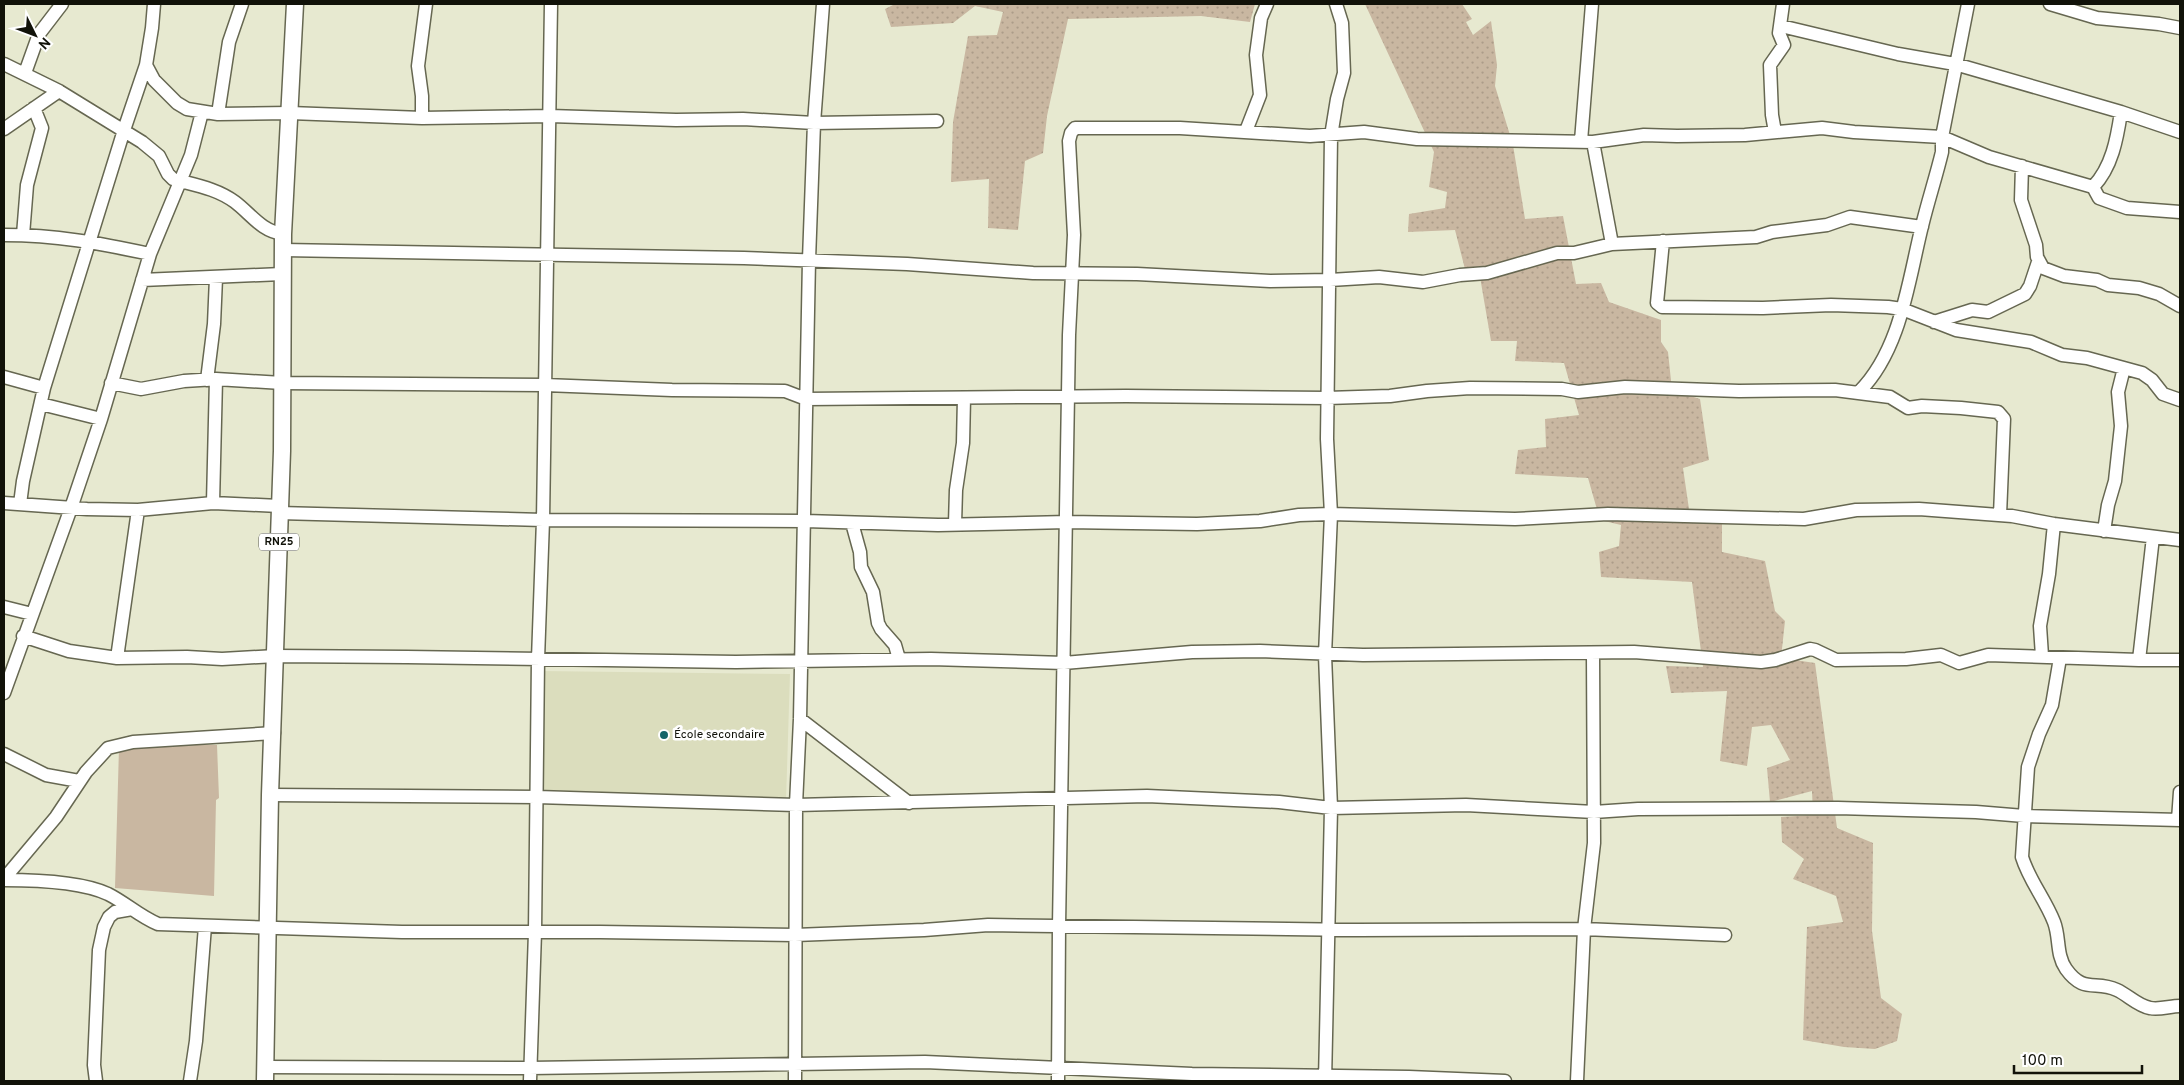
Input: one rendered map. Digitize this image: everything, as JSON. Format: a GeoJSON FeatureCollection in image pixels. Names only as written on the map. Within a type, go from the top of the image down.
{"type":"FeatureCollection","features":[{"type":"Feature","properties":{"kind":"main road","name":"RN25"},"geometry":{"type":"LineString","coordinates":[[265,1074],[270,795],[274,733],[282,383],[282,274],[295,4]]}},
{"type":"Feature","properties":{"kind":"street"},"geometry":{"type":"LineString","coordinates":[[24,73],[39,34],[62,4]]}},
{"type":"Feature","properties":{"kind":"street"},"geometry":{"type":"LineString","coordinates":[[20,504],[23,481],[44,388],[146,65],[154,4]]}},
{"type":"Feature","properties":{"kind":"street"},"geometry":{"type":"LineString","coordinates":[[218,114],[229,42],[242,4]]}},
{"type":"Feature","properties":{"kind":"street"},"geometry":{"type":"LineString","coordinates":[[422,118],[422,96],[418,66],[426,4]]}},
{"type":"Feature","properties":{"kind":"street"},"geometry":{"type":"LineString","coordinates":[[530,1081],[535,932],[538,658],[543,520],[551,4]]}},
{"type":"Feature","properties":{"kind":"street"},"geometry":{"type":"LineString","coordinates":[[795,1081],[796,805],[805,522],[809,260],[814,123],[823,4]]}},
{"type":"Feature","properties":{"kind":"street"},"geometry":{"type":"LineString","coordinates":[[1246,131],[1260,95],[1256,55],[1261,18],[1267,4]]}},
{"type":"Feature","properties":{"kind":"street"},"geometry":{"type":"LineString","coordinates":[[1325,1078],[1331,808],[1326,655],[1331,514],[1327,398],[1331,136],[1337,99],[1344,73],[1342,23],[1336,4]]}},
{"type":"Feature","properties":{"kind":"street"},"geometry":{"type":"LineString","coordinates":[[1592,4],[1587,141],[1612,244]]}},
{"type":"Feature","properties":{"kind":"street"},"geometry":{"type":"LineString","coordinates":[[1775,132],[1772,115],[1770,65],[1784,45],[1779,32],[1783,4]]}},
{"type":"Feature","properties":{"kind":"street"},"geometry":{"type":"LineString","coordinates":[[1859,392],[1872,379],[1888,351],[1902,309],[1941,158],[1942,137],[1968,4]]}},
{"type":"Feature","properties":{"kind":"street"},"geometry":{"type":"LineString","coordinates":[[2050,4],[2097,18],[2180,28]]}},
{"type":"Feature","properties":{"kind":"street"},"geometry":{"type":"LineString","coordinates":[[1781,26],[1898,54],[1955,64],[2122,112],[2180,132]]}},
{"type":"Feature","properties":{"kind":"street"},"geometry":{"type":"LineString","coordinates":[[4,64],[59,91],[124,130],[159,156],[168,174],[173,179],[216,191],[235,202],[283,242],[547,254],[907,264],[988,271],[1071,272],[1270,280],[1330,280],[1379,277],[1423,282],[1460,275],[1487,273],[1557,253],[1574,253],[1612,244],[1756,237],[1772,232],[1826,225],[1850,217],[1922,227]]}},
{"type":"Feature","properties":{"kind":"street"},"geometry":{"type":"LineString","coordinates":[[146,65],[154,80],[177,103],[186,109],[218,114],[290,113],[422,118],[550,116],[676,120],[743,119],[814,123],[938,121]]}},
{"type":"Feature","properties":{"kind":"street"},"geometry":{"type":"LineString","coordinates":[[4,129],[59,91]]}},
{"type":"Feature","properties":{"kind":"street"},"geometry":{"type":"LineString","coordinates":[[23,235],[27,185],[42,128],[34,108]]}},
{"type":"Feature","properties":{"kind":"street"},"geometry":{"type":"LineString","coordinates":[[4,693],[23,636],[71,508],[101,419],[150,254],[191,155],[202,112]]}},
{"type":"Feature","properties":{"kind":"street"},"geometry":{"type":"LineString","coordinates":[[2093,187],[2106,171],[2116,141],[2122,112]]}},
{"type":"Feature","properties":{"kind":"street"},"geometry":{"type":"LineString","coordinates":[[1058,1081],[1071,272],[1074,235],[1069,141],[1071,133],[1075,128],[1180,128],[1331,136],[1364,132],[1417,139],[1587,141],[1644,135],[1677,136],[1822,128],[1854,132],[1942,137],[1989,157],[2093,187],[2099,198],[2119,206],[2180,212]]}},
{"type":"Feature","properties":{"kind":"street"},"geometry":{"type":"LineString","coordinates":[[1934,322],[1972,310],[1988,312],[2025,294],[2030,286],[2038,262],[2036,245],[2021,200],[2022,166]]}},
{"type":"Feature","properties":{"kind":"street"},"geometry":{"type":"LineString","coordinates":[[4,235],[90,241],[150,254]]}},
{"type":"Feature","properties":{"kind":"street"},"geometry":{"type":"LineString","coordinates":[[1663,242],[1657,303],[1662,308],[1872,305],[1902,309],[1970,334],[2004,336],[2030,342],[2062,355],[2087,358],[2142,373],[2152,380],[2163,394],[2180,400]]}},
{"type":"Feature","properties":{"kind":"street"},"geometry":{"type":"LineString","coordinates":[[2038,262],[2049,271],[2064,276],[2097,280],[2108,285],[2139,288],[2159,294],[2180,306]]}},
{"type":"Feature","properties":{"kind":"street"},"geometry":{"type":"LineString","coordinates":[[142,280],[282,274]]}},
{"type":"Feature","properties":{"kind":"street"},"geometry":{"type":"LineString","coordinates":[[212,503],[212,380],[216,278]]}},
{"type":"Feature","properties":{"kind":"street"},"geometry":{"type":"LineString","coordinates":[[2104,531],[2108,505],[2115,481],[2121,426],[2118,392],[2124,368]]}},
{"type":"Feature","properties":{"kind":"street"},"geometry":{"type":"LineString","coordinates":[[4,377],[44,388]]}},
{"type":"Feature","properties":{"kind":"street"},"geometry":{"type":"LineString","coordinates":[[1872,379],[1880,396]]}},
{"type":"Feature","properties":{"kind":"street"},"geometry":{"type":"LineString","coordinates":[[111,383],[141,389],[184,381],[212,380],[282,383],[545,385],[672,390],[785,391],[806,399],[1327,398],[1390,396],[1470,388],[1578,392],[1625,387],[1739,391],[1835,390],[1890,398],[1908,408],[1922,406],[1998,412],[2004,419],[2000,515]]}},
{"type":"Feature","properties":{"kind":"street"},"geometry":{"type":"LineString","coordinates":[[955,524],[956,490],[963,443],[964,398]]}},
{"type":"Feature","properties":{"kind":"street"},"geometry":{"type":"LineString","coordinates":[[41,404],[101,419]]}},
{"type":"Feature","properties":{"kind":"street"},"geometry":{"type":"LineString","coordinates":[[4,503],[138,510],[212,503],[279,509],[543,520],[955,524],[1067,522],[1133,525],[1213,524],[1300,515],[1331,514],[1515,519],[1608,514],[1788,519],[1856,510],[1919,509],[2000,515],[2104,531],[2180,540]]}},
{"type":"Feature","properties":{"kind":"street"},"geometry":{"type":"LineString","coordinates":[[117,658],[138,510]]}},
{"type":"Feature","properties":{"kind":"street"},"geometry":{"type":"LineString","coordinates":[[852,523],[860,552],[861,567],[873,592],[880,629],[895,645],[900,659]]}},
{"type":"Feature","properties":{"kind":"street"},"geometry":{"type":"LineString","coordinates":[[2042,656],[2040,626],[2049,574],[2054,524]]}},
{"type":"Feature","properties":{"kind":"street"},"geometry":{"type":"LineString","coordinates":[[2139,660],[2153,537]]}},
{"type":"Feature","properties":{"kind":"street"},"geometry":{"type":"LineString","coordinates":[[4,607],[32,614]]}},
{"type":"Feature","properties":{"kind":"street"},"geometry":{"type":"LineString","coordinates":[[23,636],[69,652],[117,658],[187,657],[222,659],[276,656],[736,662],[900,659],[1064,663],[1192,652],[1294,652],[1326,655],[1593,654],[1634,652],[1761,662],[1775,660],[1810,649],[1836,660],[1906,659],[1941,655],[1959,663],[1988,655],[2180,660]]}},
{"type":"Feature","properties":{"kind":"street"},"geometry":{"type":"LineString","coordinates":[[1577,1081],[1584,929],[1594,843],[1593,654]]}},
{"type":"Feature","properties":{"kind":"street"},"geometry":{"type":"LineString","coordinates":[[2060,658],[2052,705],[2035,743],[2028,767],[2022,857],[2026,870],[2054,922],[2060,960],[2066,970],[2080,983],[2088,987],[2108,987],[2146,1007],[2160,1009],[2180,1006]]}},
{"type":"Feature","properties":{"kind":"street"},"geometry":{"type":"LineString","coordinates":[[800,719],[909,803]]}},
{"type":"Feature","properties":{"kind":"street"},"geometry":{"type":"LineString","coordinates":[[4,879],[56,816],[79,781],[108,748],[133,742],[274,733]]}},
{"type":"Feature","properties":{"kind":"street"},"geometry":{"type":"LineString","coordinates":[[4,754],[46,775],[79,781]]}},
{"type":"Feature","properties":{"kind":"street"},"geometry":{"type":"LineString","coordinates":[[270,795],[537,797],[796,805],[1147,796],[1279,802],[1331,808],[1466,805],[1594,812],[1638,809],[1821,807],[1976,812],[2024,816],[2179,820],[2180,792]]}},
{"type":"Feature","properties":{"kind":"street"},"geometry":{"type":"LineString","coordinates":[[4,879],[91,889],[106,893],[143,918],[158,924],[268,929],[795,935],[924,930],[988,925],[1328,929],[1584,929],[1725,935]]}},
{"type":"Feature","properties":{"kind":"street"},"geometry":{"type":"LineString","coordinates":[[96,1081],[99,950],[104,927],[109,917],[115,912],[132,909]]}},
{"type":"Feature","properties":{"kind":"street"},"geometry":{"type":"LineString","coordinates":[[190,1081],[196,1041],[205,926]]}},
{"type":"Feature","properties":{"kind":"street"},"geometry":{"type":"LineString","coordinates":[[265,1074],[826,1062],[916,1062],[1192,1074],[1505,1081]]}},
{"type":"Feature","properties":{"kind":"shaded area"},"geometry":{"type":"Polygon","coordinates":[[[895,4],[1255,4],[1250,22],[1201,16],[1068,19],[1047,116],[1043,153],[1025,161],[1018,230],[988,228],[989,179],[951,182],[953,122],[968,36],[997,35],[1003,12],[975,6],[953,23],[891,27],[885,9],[895,4]]]}},
{"type":"Feature","properties":{"kind":"shaded area"},"geometry":{"type":"Polygon","coordinates":[[[1365,4],[1462,4],[1472,19],[1466,22],[1473,35],[1491,21],[1497,65],[1495,86],[1513,145],[1525,219],[1563,216],[1576,284],[1601,283],[1609,302],[1661,320],[1661,342],[1668,352],[1672,390],[1700,399],[1709,460],[1683,468],[1689,509],[1722,513],[1722,552],[1765,561],[1775,611],[1785,621],[1781,658],[1815,663],[1837,828],[1873,843],[1872,931],[1881,998],[1902,1014],[1897,1041],[1875,1049],[1844,1047],[1803,1040],[1807,927],[1843,922],[1836,896],[1793,879],[1804,859],[1782,842],[1781,817],[1813,815],[1812,791],[1770,802],[1767,768],[1790,760],[1771,725],[1752,727],[1747,766],[1720,761],[1727,691],[1671,693],[1666,666],[1703,667],[1692,582],[1601,577],[1599,552],[1619,546],[1621,525],[1600,520],[1588,478],[1515,474],[1518,450],[1546,447],[1545,419],[1579,415],[1564,363],[1515,361],[1517,341],[1491,341],[1480,277],[1466,273],[1455,230],[1408,232],[1409,214],[1445,208],[1447,192],[1429,187],[1434,152],[1365,4]]]}},
{"type":"Feature","properties":{"kind":"shaded area","name":"École secondaire"},"geometry":{"type":"Polygon","coordinates":[[[540,671],[790,674],[786,801],[538,796],[540,671]]]}},
{"type":"Feature","properties":{"kind":"shaded area"},"geometry":{"type":"Polygon","coordinates":[[[138,743],[217,745],[219,798],[216,800],[214,896],[115,888],[119,748],[138,743]]]}},
{"type":"Feature","properties":{"kind":"place","name":"École secondaire"},"geometry":{"type":"Point","coordinates":[664,735]}}]}
